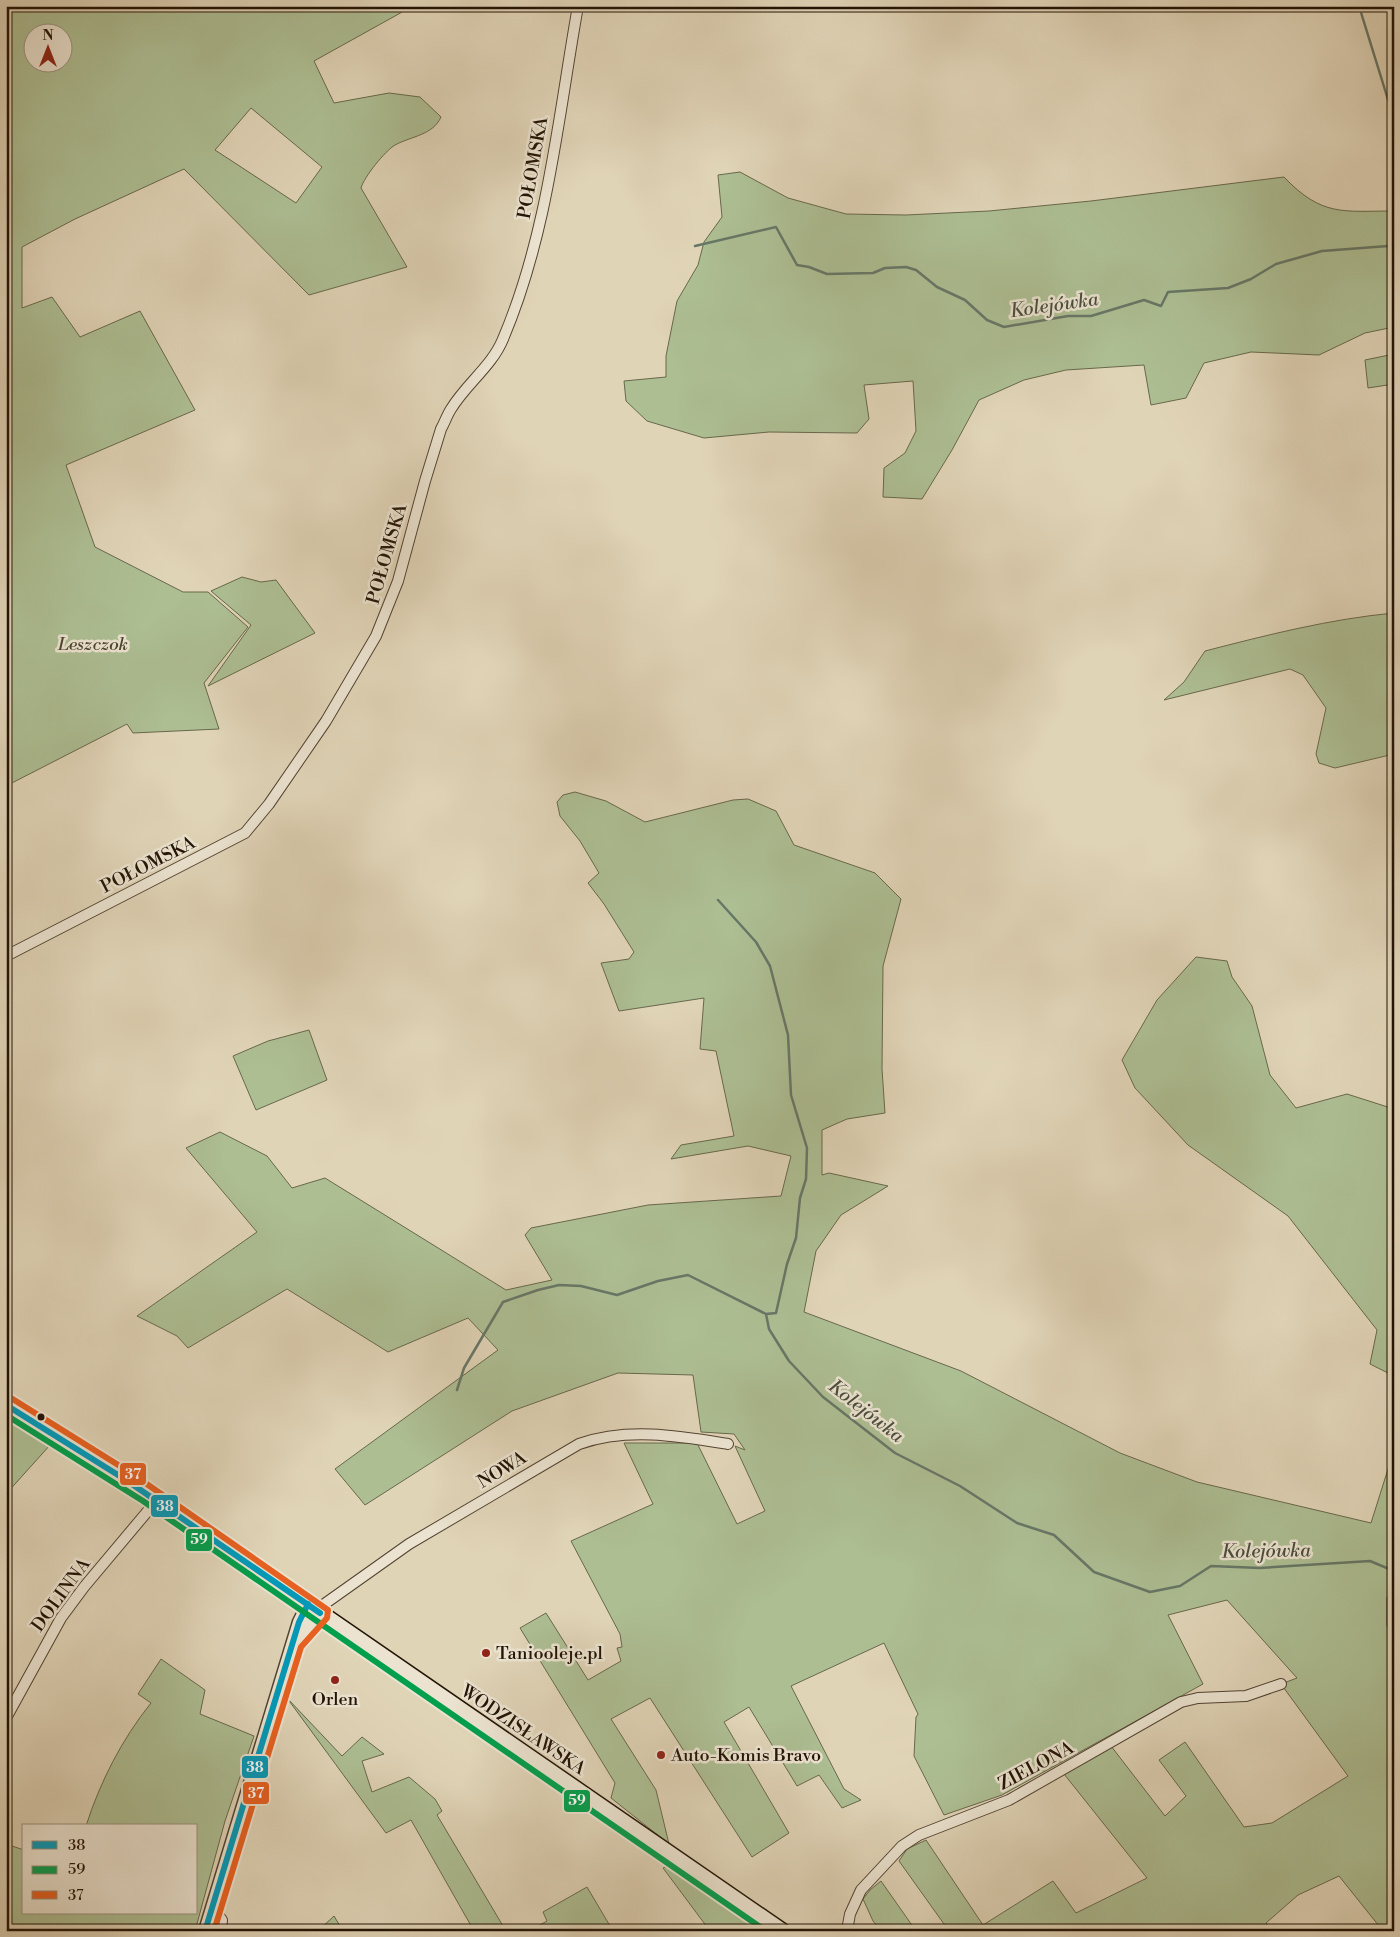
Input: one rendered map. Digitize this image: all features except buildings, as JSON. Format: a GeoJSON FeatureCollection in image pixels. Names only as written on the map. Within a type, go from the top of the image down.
{"type":"FeatureCollection","features":[{"type":"Feature","properties":{"kind":"main road","name":"WODZISŁAWSKA"},"geometry":{"type":"LineString","coordinates":[[6,1404],[157,1500],[767,1926],[782,1931]]}},
{"type":"Feature","properties":{"kind":"street","name":"POŁOMSKA"},"geometry":{"type":"LineString","coordinates":[[6,956],[245,833],[269,804],[351,682],[390,606],[442,429],[451,409],[492,359],[503,341],[510,323],[547,198],[578,6]]}},
{"type":"Feature","properties":{"kind":"street","name":"NOWA"},"geometry":{"type":"LineString","coordinates":[[315,1609],[409,1544],[579,1444],[596,1438],[645,1434],[686,1437],[728,1444]]}},
{"type":"Feature","properties":{"kind":"street","name":"DOLINNA"},"geometry":{"type":"LineString","coordinates":[[6,1718],[61,1618],[84,1587],[157,1500]]}},
{"type":"Feature","properties":{"kind":"street"},"geometry":{"type":"LineString","coordinates":[[205,1931],[293,1643],[315,1609]]}},
{"type":"Feature","properties":{"kind":"street","name":"ZIELONA"},"geometry":{"type":"LineString","coordinates":[[850,1931],[848,1924],[850,1914],[861,1890],[902,1846],[919,1835],[1009,1800],[1181,1702],[1198,1698],[1246,1696],[1281,1684]]}},
{"type":"Feature","properties":{"kind":"street"},"geometry":{"type":"LineString","coordinates":[[211,1911],[216,1912],[222,1920],[221,1931]]}},
{"type":"Feature","properties":{"kind":"green space","name":"Leszczok"},"geometry":{"type":"Polygon","coordinates":[[[6,6],[413,6],[314,61],[334,103],[389,93],[420,97],[441,117],[433,128],[391,148],[370,171],[361,188],[407,267],[309,295],[184,169],[75,219],[22,247],[22,308],[52,297],[80,337],[140,311],[195,410],[66,465],[95,547],[183,592],[208,592],[248,627],[204,683],[219,729],[133,733],[127,724],[6,786],[6,6]],[[251,108],[215,150],[296,203],[322,167],[251,108]]]}},
{"type":"Feature","properties":{"kind":"green space"},"geometry":{"type":"Polygon","coordinates":[[[740,172],[788,198],[846,214],[906,215],[989,211],[1091,201],[1284,177],[1310,199],[1334,209],[1347,211],[1394,211],[1394,327],[1365,333],[1319,355],[1251,352],[1204,363],[1186,398],[1151,405],[1144,365],[1066,370],[1024,380],[979,400],[952,450],[922,499],[883,497],[884,468],[905,453],[916,431],[913,381],[864,385],[869,419],[857,433],[769,432],[704,438],[647,421],[626,401],[624,381],[666,377],[666,356],[677,301],[698,265],[704,242],[722,217],[718,175],[740,172]]]}},
{"type":"Feature","properties":{"kind":"green space"},"geometry":{"type":"Polygon","coordinates":[[[1394,354],[1394,384],[1368,388],[1365,360],[1394,354]]]}},
{"type":"Feature","properties":{"kind":"green space"},"geometry":{"type":"Polygon","coordinates":[[[242,577],[261,582],[276,580],[315,633],[208,686],[251,625],[211,591],[242,577]]]}},
{"type":"Feature","properties":{"kind":"green space"},"geometry":{"type":"Polygon","coordinates":[[[1394,613],[1394,754],[1335,768],[1319,763],[1316,754],[1326,708],[1303,675],[1290,669],[1164,700],[1184,682],[1205,651],[1322,623],[1394,613]]]}},
{"type":"Feature","properties":{"kind":"green space"},"geometry":{"type":"Polygon","coordinates":[[[575,792],[606,801],[645,822],[733,800],[748,799],[776,811],[794,845],[875,873],[901,899],[883,966],[882,1069],[885,1113],[847,1119],[822,1130],[822,1175],[829,1173],[888,1186],[841,1215],[816,1251],[804,1312],[961,1371],[1120,1453],[1197,1482],[1371,1523],[1394,1450],[1394,1586],[1387,1598],[1387,1626],[1394,1634],[1394,1931],[1383,1931],[1339,1876],[1298,1895],[1266,1923],[1271,1931],[949,1931],[899,1861],[907,1849],[926,1840],[983,1925],[1053,1881],[1076,1913],[1147,1878],[1064,1774],[1111,1746],[1165,1816],[1186,1796],[1159,1760],[1185,1742],[1244,1827],[1272,1823],[1348,1776],[1281,1684],[1297,1678],[1227,1600],[1168,1615],[1203,1684],[1002,1795],[944,1815],[914,1756],[916,1717],[918,1714],[884,1643],[791,1686],[844,1789],[861,1800],[842,1808],[819,1775],[797,1786],[749,1707],[724,1722],[789,1833],[752,1857],[650,1698],[611,1719],[656,1790],[669,1844],[611,1798],[615,1783],[520,1628],[546,1613],[588,1680],[621,1661],[617,1648],[622,1647],[620,1634],[571,1541],[653,1504],[624,1443],[697,1443],[737,1524],[765,1511],[735,1446],[745,1450],[734,1434],[701,1432],[693,1375],[618,1373],[512,1411],[365,1505],[335,1469],[498,1350],[468,1318],[388,1352],[287,1289],[188,1348],[177,1336],[137,1316],[257,1232],[186,1148],[220,1132],[267,1156],[292,1188],[325,1178],[506,1290],[552,1280],[525,1235],[531,1228],[648,1205],[781,1196],[791,1156],[748,1146],[671,1159],[681,1145],[734,1136],[716,1051],[700,1049],[704,998],[619,1011],[601,963],[629,959],[634,952],[604,904],[588,883],[599,873],[580,841],[560,816],[557,802],[563,795],[575,792]]]}},
{"type":"Feature","properties":{"kind":"green space"},"geometry":{"type":"Polygon","coordinates":[[[1196,957],[1227,961],[1232,977],[1252,1006],[1270,1075],[1296,1108],[1347,1094],[1394,1109],[1394,1376],[1370,1364],[1377,1330],[1288,1216],[1188,1145],[1135,1088],[1122,1060],[1157,1000],[1196,957]]]}},
{"type":"Feature","properties":{"kind":"green space"},"geometry":{"type":"Polygon","coordinates":[[[309,1030],[327,1080],[256,1110],[233,1056],[268,1041],[309,1030]]]}},
{"type":"Feature","properties":{"kind":"green space"},"geometry":{"type":"Polygon","coordinates":[[[6,1418],[51,1444],[6,1494],[6,1418]]]}},
{"type":"Feature","properties":{"kind":"green space"},"geometry":{"type":"Polygon","coordinates":[[[161,1659],[205,1690],[200,1714],[254,1736],[225,1821],[195,1931],[6,1931],[6,1844],[22,1849],[22,1914],[198,1914],[198,1824],[87,1824],[105,1777],[121,1746],[151,1703],[138,1694],[161,1659]]]}},
{"type":"Feature","properties":{"kind":"green space"},"geometry":{"type":"Polygon","coordinates":[[[287,1698],[342,1756],[362,1737],[384,1754],[362,1761],[372,1792],[409,1777],[435,1799],[442,1811],[437,1815],[506,1931],[474,1931],[411,1820],[386,1833],[287,1698]]]}},
{"type":"Feature","properties":{"kind":"green space"},"geometry":{"type":"Polygon","coordinates":[[[671,1865],[756,1927],[756,1931],[710,1931],[663,1868],[671,1865]]]}},
{"type":"Feature","properties":{"kind":"green space"},"geometry":{"type":"Polygon","coordinates":[[[881,1881],[916,1931],[881,1931],[873,1921],[863,1899],[881,1881]]]}},
{"type":"Feature","properties":{"kind":"green space"},"geometry":{"type":"Polygon","coordinates":[[[587,1887],[613,1931],[529,1931],[547,1921],[543,1912],[587,1887]]]}},
{"type":"Feature","properties":{"kind":"green space"},"geometry":{"type":"Polygon","coordinates":[[[334,1916],[343,1931],[318,1931],[334,1916]]]}},
{"type":"Feature","properties":{"kind":"shaded area"},"geometry":{"type":"Polygon","coordinates":[[[1394,1586],[1394,1634],[1387,1626],[1387,1598],[1394,1586]]]}},
{"type":"Feature","properties":{"kind":"waterway"},"geometry":{"type":"LineString","coordinates":[[1359,6],[1394,119]]}},
{"type":"Feature","properties":{"kind":"waterway","name":"Kolejówka"},"geometry":{"type":"LineString","coordinates":[[695,246],[776,227],[797,265],[809,267],[827,274],[873,273],[885,268],[906,267],[916,270],[937,287],[965,300],[987,320],[1004,327],[1068,316],[1091,316],[1144,300],[1161,306],[1168,292],[1228,288],[1251,279],[1276,264],[1322,251],[1388,246],[1394,243]]}},
{"type":"Feature","properties":{"kind":"waterway","name":"Kolejówka"},"geometry":{"type":"LineString","coordinates":[[718,900],[756,942],[770,966],[788,1035],[791,1095],[807,1148],[806,1179],[800,1198],[796,1238],[787,1264],[776,1313],[766,1314],[769,1329],[789,1361],[823,1397],[895,1453],[960,1486],[1017,1523],[1054,1535],[1094,1572],[1150,1592],[1180,1586],[1211,1566],[1260,1568],[1370,1561],[1394,1571]]}},
{"type":"Feature","properties":{"kind":"waterway"},"geometry":{"type":"LineString","coordinates":[[457,1390],[464,1368],[503,1302],[538,1290],[559,1285],[581,1286],[617,1295],[658,1281],[688,1275],[766,1314]]}},
{"type":"Feature","properties":{"kind":"transit line","name":"37"},"geometry":{"type":"LineString","coordinates":[[11,1398],[131,1473],[328,1610],[327,1618],[301,1647],[214,1931]]}},
{"type":"Feature","properties":{"kind":"transit line","name":"38"},"geometry":{"type":"LineString","coordinates":[[6,1405],[126,1480],[320,1613]]}},
{"type":"Feature","properties":{"kind":"transit line","name":"59"},"geometry":{"type":"LineString","coordinates":[[6,1415],[143,1501],[766,1931]]}},
{"type":"Feature","properties":{"kind":"transit line","name":"38"},"geometry":{"type":"LineString","coordinates":[[205,1931],[299,1622],[308,1604]]}},
{"type":"Feature","properties":{"kind":"place","name":"Taniooleje.pl"},"geometry":{"type":"Point","coordinates":[486,1653]}},
{"type":"Feature","properties":{"kind":"place","name":"Orlen"},"geometry":{"type":"Point","coordinates":[335,1680]}},
{"type":"Feature","properties":{"kind":"place","name":"Auto-Komis Bravo"},"geometry":{"type":"Point","coordinates":[661,1755]}}]}
